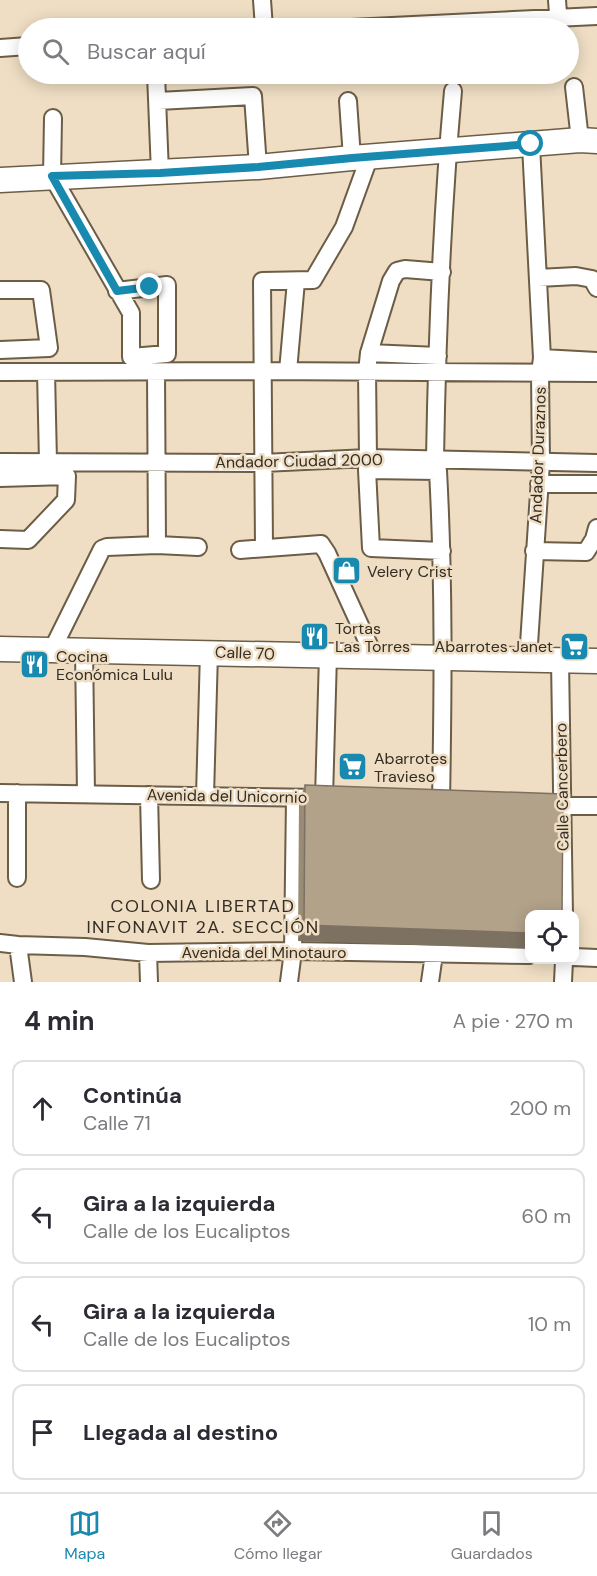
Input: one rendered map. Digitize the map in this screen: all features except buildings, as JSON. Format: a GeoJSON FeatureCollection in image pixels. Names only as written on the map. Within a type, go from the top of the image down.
{"type":"FeatureCollection","features":[{"type":"Feature","properties":{"kind":"street"},"geometry":{"type":"LineString","coordinates":[[262,0],[263,18]]}},
{"type":"Feature","properties":{"kind":"street"},"geometry":{"type":"LineString","coordinates":[[557,0],[558,18]]}},
{"type":"Feature","properties":{"kind":"street"},"geometry":{"type":"LineString","coordinates":[[579,20],[597,16]]}},
{"type":"Feature","properties":{"kind":"street"},"geometry":{"type":"LineString","coordinates":[[0,48],[18,47]]}},
{"type":"Feature","properties":{"kind":"street"},"geometry":{"type":"LineString","coordinates":[[157,84],[160,173]]}},
{"type":"Feature","properties":{"kind":"street"},"geometry":{"type":"LineString","coordinates":[[0,180],[258,167],[589,141],[574,87]]}},
{"type":"Feature","properties":{"kind":"street"},"geometry":{"type":"LineString","coordinates":[[441,802],[444,658],[442,551],[436,465],[437,364],[447,152],[453,91]]}},
{"type":"Feature","properties":{"kind":"street"},"geometry":{"type":"LineString","coordinates":[[158,100],[253,96],[258,167]]}},
{"type":"Feature","properties":{"kind":"street"},"geometry":{"type":"LineString","coordinates":[[264,548],[262,281],[313,280],[344,227],[360,158],[348,101]]}},
{"type":"Feature","properties":{"kind":"street"},"geometry":{"type":"LineString","coordinates":[[53,118],[52,176],[117,291],[131,313],[131,357],[167,354],[167,285],[117,291]]}},
{"type":"Feature","properties":{"kind":"street","name":"Andador Duraznos"},"geometry":{"type":"LineString","coordinates":[[528,659],[541,463],[541,366],[531,144]]}},
{"type":"Feature","properties":{"kind":"street"},"geometry":{"type":"LineString","coordinates":[[442,272],[405,269],[397,272],[369,353],[367,372],[371,548],[442,551]]}},
{"type":"Feature","properties":{"kind":"street"},"geometry":{"type":"LineString","coordinates":[[538,278],[576,276],[592,279],[597,288]]}},
{"type":"Feature","properties":{"kind":"street"},"geometry":{"type":"LineString","coordinates":[[288,365],[296,281]]}},
{"type":"Feature","properties":{"kind":"street"},"geometry":{"type":"LineString","coordinates":[[0,290],[41,290],[49,348],[0,350]]}},
{"type":"Feature","properties":{"kind":"street"},"geometry":{"type":"LineString","coordinates":[[369,353],[437,364]]}},
{"type":"Feature","properties":{"kind":"street"},"geometry":{"type":"LineString","coordinates":[[541,366],[597,361]]}},
{"type":"Feature","properties":{"kind":"street"},"geometry":{"type":"LineString","coordinates":[[0,372],[156,372],[288,365],[367,372],[437,364],[541,366],[597,373]]}},
{"type":"Feature","properties":{"kind":"street"},"geometry":{"type":"LineString","coordinates":[[46,372],[48,462]]}},
{"type":"Feature","properties":{"kind":"street"},"geometry":{"type":"LineString","coordinates":[[156,372],[157,545]]}},
{"type":"Feature","properties":{"kind":"street","name":"Andador Ciudad 2000"},"geometry":{"type":"LineString","coordinates":[[0,462],[436,465]]}},
{"type":"Feature","properties":{"kind":"street"},"geometry":{"type":"LineString","coordinates":[[436,465],[597,463]]}},
{"type":"Feature","properties":{"kind":"street"},"geometry":{"type":"LineString","coordinates":[[0,478],[67,476],[66,500],[28,540],[0,539]]}},
{"type":"Feature","properties":{"kind":"street"},"geometry":{"type":"LineString","coordinates":[[539,484],[597,484]]}},
{"type":"Feature","properties":{"kind":"street"},"geometry":{"type":"LineString","coordinates":[[534,551],[586,552],[597,528]]}},
{"type":"Feature","properties":{"kind":"street"},"geometry":{"type":"LineString","coordinates":[[240,550],[321,544],[374,656]]}},
{"type":"Feature","properties":{"kind":"street"},"geometry":{"type":"LineString","coordinates":[[52,650],[102,549],[157,545],[198,547]]}},
{"type":"Feature","properties":{"kind":"street","name":"Calle 70"},"geometry":{"type":"LineString","coordinates":[[0,649],[597,661]]}},
{"type":"Feature","properties":{"kind":"street"},"geometry":{"type":"LineString","coordinates":[[84,650],[86,794]]}},
{"type":"Feature","properties":{"kind":"street"},"geometry":{"type":"LineString","coordinates":[[205,795],[209,652]]}},
{"type":"Feature","properties":{"kind":"street","name":"Avenida del Unicornio"},"geometry":{"type":"LineString","coordinates":[[0,793],[330,798],[328,655]]}},
{"type":"Feature","properties":{"kind":"street","name":"Calle Cancerbero"},"geometry":{"type":"LineString","coordinates":[[560,660],[564,910]]}},
{"type":"Feature","properties":{"kind":"street"},"geometry":{"type":"LineString","coordinates":[[17,794],[17,878]]}},
{"type":"Feature","properties":{"kind":"street"},"geometry":{"type":"LineString","coordinates":[[149,795],[151,880]]}},
{"type":"Feature","properties":{"kind":"street"},"geometry":{"type":"LineString","coordinates":[[289,982],[293,951],[295,798]]}},
{"type":"Feature","properties":{"kind":"street"},"geometry":{"type":"LineString","coordinates":[[530,804],[597,806]]}},
{"type":"Feature","properties":{"kind":"street","name":"Avenida del Minotauro"},"geometry":{"type":"LineString","coordinates":[[0,943],[148,953],[293,951],[525,955]]}},
{"type":"Feature","properties":{"kind":"street"},"geometry":{"type":"LineString","coordinates":[[18,945],[23,982]]}},
{"type":"Feature","properties":{"kind":"street"},"geometry":{"type":"LineString","coordinates":[[148,953],[149,982]]}},
{"type":"Feature","properties":{"kind":"street"},"geometry":{"type":"LineString","coordinates":[[430,982],[434,954]]}},
{"type":"Feature","properties":{"kind":"street"},"geometry":{"type":"LineString","coordinates":[[579,957],[597,958]]}},
{"type":"Feature","properties":{"kind":"street"},"geometry":{"type":"LineString","coordinates":[[563,982],[564,964]]}},
{"type":"Feature","properties":{"kind":"place","name":"Velery Crist"},"geometry":{"type":"Point","coordinates":[346,571]}},
{"type":"Feature","properties":{"kind":"place","name":"Tortas Las Torres"},"geometry":{"type":"Point","coordinates":[314,637]}},
{"type":"Feature","properties":{"kind":"place","name":"Abarrotes Janet"},"geometry":{"type":"Point","coordinates":[574,646]}},
{"type":"Feature","properties":{"kind":"place","name":"Cocina Económica Lulu"},"geometry":{"type":"Point","coordinates":[35,665]}},
{"type":"Feature","properties":{"kind":"place","name":"Abarrotes Travieso"},"geometry":{"type":"Point","coordinates":[353,767]}},
{"type":"Feature","properties":{"kind":"district","name":"COLONIA LIBERTAD INFONAVIT 2A. SECCIÓN"},"geometry":{"type":"Point","coordinates":[203,916]}},
{"type":"Feature","properties":{"kind":"route"},"geometry":{"type":"LineString","coordinates":[[150,287],[117,291],[52,176],[258,167],[531,144]]}}]}
